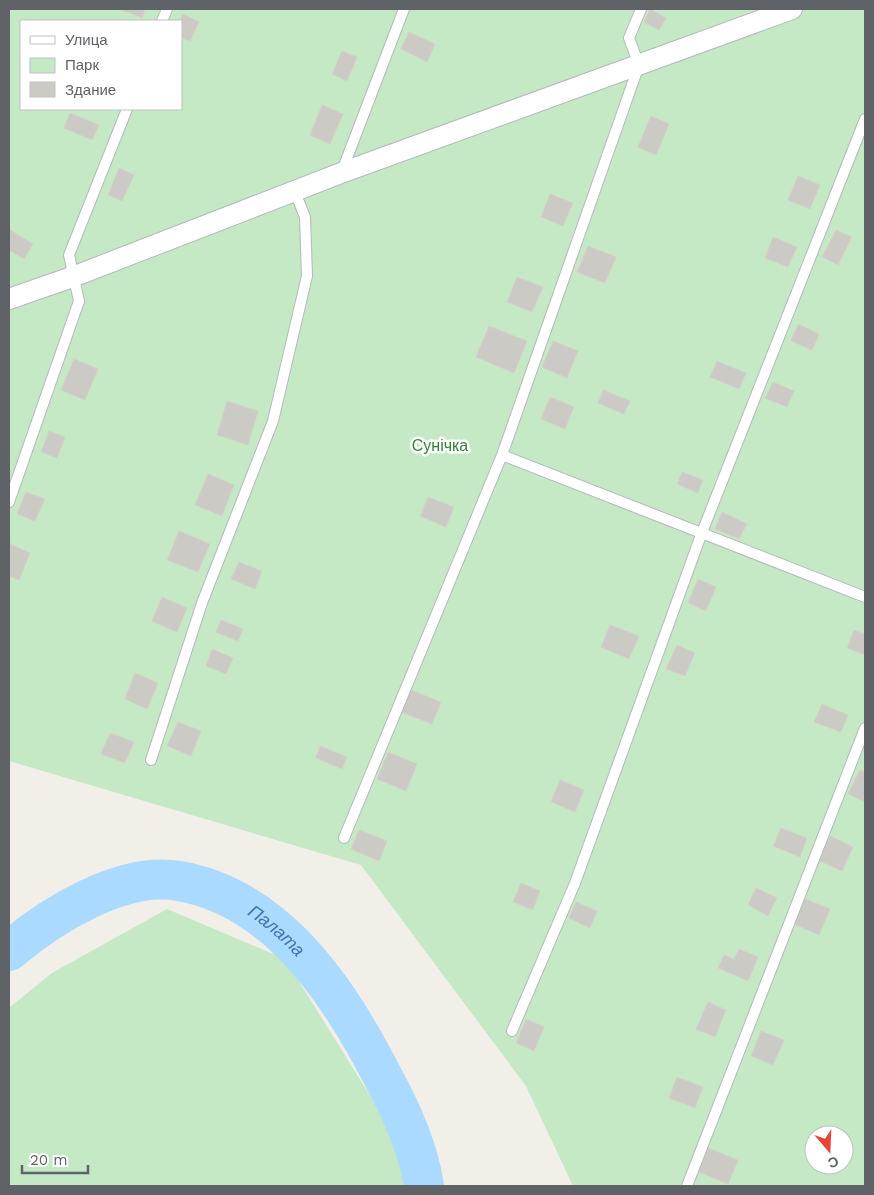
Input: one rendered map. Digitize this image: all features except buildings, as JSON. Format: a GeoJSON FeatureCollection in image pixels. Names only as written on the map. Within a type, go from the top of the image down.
{"type":"FeatureCollection","features":[{"type":"Feature","properties":{"kind":"street"},"geometry":{"type":"LineString","coordinates":[[9,299],[75,276],[341,173],[792,9]]}},
{"type":"Feature","properties":{"kind":"lane"},"geometry":{"type":"LineString","coordinates":[[341,173],[404,9]]}},
{"type":"Feature","properties":{"kind":"lane"},"geometry":{"type":"LineString","coordinates":[[344,838],[502,455],[639,65],[630,38],[640,9]]}},
{"type":"Feature","properties":{"kind":"lane"},"geometry":{"type":"LineString","coordinates":[[9,502],[79,301],[69,255],[127,110]]}},
{"type":"Feature","properties":{"kind":"lane"},"geometry":{"type":"LineString","coordinates":[[512,1031],[575,883],[701,535],[865,119]]}},
{"type":"Feature","properties":{"kind":"lane"},"geometry":{"type":"LineString","coordinates":[[150,760],[202,603],[274,421],[307,276],[305,217],[295,192]]}},
{"type":"Feature","properties":{"kind":"lane"},"geometry":{"type":"LineString","coordinates":[[502,455],[701,535],[865,597]]}},
{"type":"Feature","properties":{"kind":"lane"},"geometry":{"type":"LineString","coordinates":[[686,1186],[865,728]]}},
{"type":"Feature","properties":{"kind":"green space","name":"Сунічка"},"geometry":{"type":"Polygon","coordinates":[[[9,9],[865,9],[865,1186],[573,1186],[526,1086],[361,865],[9,761],[9,9]]]}},
{"type":"Feature","properties":{"kind":"green space"},"geometry":{"type":"Polygon","coordinates":[[[167,909],[285,959],[407,1155],[405,1186],[9,1186],[9,1008],[52,973],[167,909]]]}},
{"type":"Feature","properties":{"kind":"waterway","name":"Палата"},"geometry":{"type":"LineString","coordinates":[[9,951],[45,924],[88,899],[134,883],[157,880],[179,881],[211,890],[240,903],[267,922],[292,944],[335,995],[369,1051],[410,1133],[421,1168],[424,1186]]}}]}
